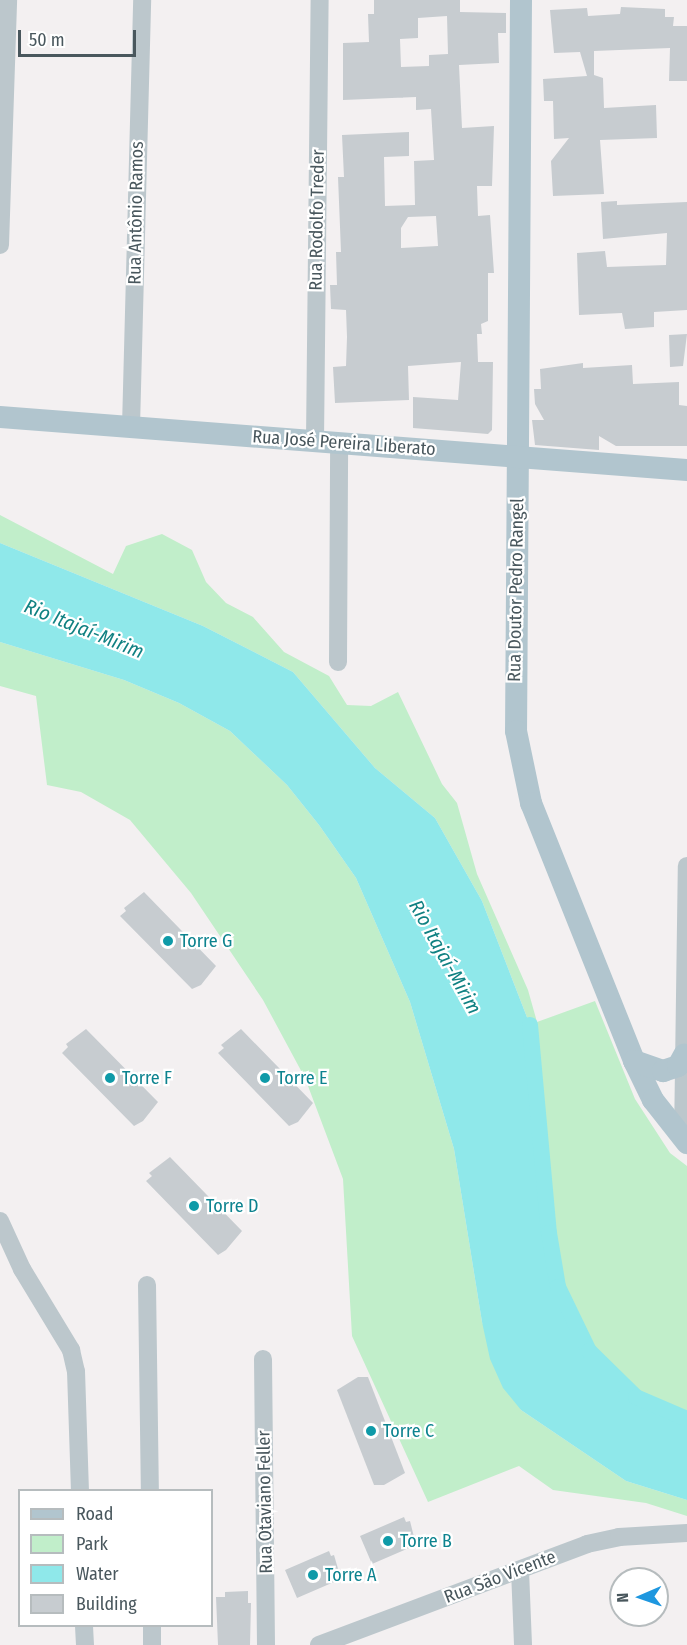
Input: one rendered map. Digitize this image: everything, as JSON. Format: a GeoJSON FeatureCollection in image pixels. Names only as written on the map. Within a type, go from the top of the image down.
{"type":"FeatureCollection","features":[{"type":"Feature","properties":{"kind":"main road","name":"Rua Doutor Pedro Rangel"},"geometry":{"type":"LineString","coordinates":[[520,0],[514,700],[521,766],[544,838],[634,1061],[653,1100],[685,1141]]}},
{"type":"Feature","properties":{"kind":"main road","name":"Rua José Pereira Liberato"},"geometry":{"type":"LineString","coordinates":[[0,417],[687,470]]}},
{"type":"Feature","properties":{"kind":"main road"},"geometry":{"type":"LineString","coordinates":[[634,1061],[654,1071],[663,1071],[678,1066],[684,1055]]}},
{"type":"Feature","properties":{"kind":"street"},"geometry":{"type":"LineString","coordinates":[[0,245],[8,0]]}},
{"type":"Feature","properties":{"kind":"street","name":"Rua Antônio Ramos"},"geometry":{"type":"LineString","coordinates":[[131,427],[142,0]]}},
{"type":"Feature","properties":{"kind":"street","name":"Rua Rodolfo Treder"},"geometry":{"type":"LineString","coordinates":[[315,441],[320,0]]}},
{"type":"Feature","properties":{"kind":"street"},"geometry":{"type":"LineString","coordinates":[[338,662],[339,443]]}},
{"type":"Feature","properties":{"kind":"street"},"geometry":{"type":"LineString","coordinates":[[685,1141],[687,866]]}},
{"type":"Feature","properties":{"kind":"street"},"geometry":{"type":"LineString","coordinates":[[0,1221],[22,1269],[71,1350],[76,1371],[80,1489]]}},
{"type":"Feature","properties":{"kind":"street"},"geometry":{"type":"LineString","coordinates":[[147,1285],[150,1489]]}},
{"type":"Feature","properties":{"kind":"street","name":"Rua Otaviano Feller"},"geometry":{"type":"LineString","coordinates":[[263,1359],[266,1645]]}},
{"type":"Feature","properties":{"kind":"street","name":"Rua São Vicente"},"geometry":{"type":"LineString","coordinates":[[319,1645],[587,1544],[620,1537],[687,1533]]}},
{"type":"Feature","properties":{"kind":"street"},"geometry":{"type":"LineString","coordinates":[[520,1570],[523,1645]]}},
{"type":"Feature","properties":{"kind":"street"},"geometry":{"type":"LineString","coordinates":[[84,1627],[85,1645]]}},
{"type":"Feature","properties":{"kind":"street"},"geometry":{"type":"LineString","coordinates":[[152,1627],[152,1645]]}},
{"type":"Feature","properties":{"kind":"green space"},"geometry":{"type":"Polygon","coordinates":[[[0,515],[113,574],[126,546],[162,534],[192,550],[206,582],[226,603],[253,617],[284,652],[329,676],[347,705],[371,706],[398,692],[442,784],[457,803],[477,874],[528,990],[537,1022],[595,1001],[635,1099],[670,1153],[687,1166],[687,1419],[636,1397],[589,1351],[558,1287],[549,1233],[530,1025],[482,901],[435,818],[375,768],[293,672],[203,626],[0,543],[0,515]]]}},
{"type":"Feature","properties":{"kind":"green space"},"geometry":{"type":"Polygon","coordinates":[[[0,642],[124,680],[179,703],[230,731],[287,785],[319,825],[356,878],[410,1002],[454,1149],[482,1322],[521,1410],[626,1481],[687,1500],[687,1516],[646,1503],[553,1490],[519,1466],[428,1502],[352,1336],[343,1179],[305,1078],[263,1000],[191,893],[130,820],[81,792],[47,785],[36,696],[0,686],[0,642]]]}},
{"type":"Feature","properties":{"kind":"water","name":"Rio Itajaí-Mirim"},"geometry":{"type":"Polygon","coordinates":[[[0,543],[203,626],[293,672],[375,768],[435,818],[482,901],[530,1025],[549,1233],[558,1287],[589,1351],[636,1397],[687,1419],[687,1500],[626,1481],[521,1410],[503,1388],[490,1359],[482,1322],[454,1149],[410,1002],[356,878],[319,825],[287,785],[230,731],[179,703],[124,680],[0,642],[0,543]]]}},
{"type":"Feature","properties":{"kind":"building"},"geometry":{"type":"Polygon","coordinates":[[[374,0],[460,0],[460,12],[506,13],[506,33],[498,33],[499,63],[459,65],[462,128],[494,126],[492,186],[477,186],[478,216],[490,215],[494,273],[488,273],[488,321],[481,324],[482,334],[477,334],[478,362],[493,362],[492,430],[488,434],[413,428],[413,397],[458,400],[461,362],[408,366],[409,400],[335,403],[333,367],[346,366],[347,337],[346,310],[331,309],[330,285],[337,285],[336,252],[341,252],[338,177],[344,177],[342,135],[409,132],[409,156],[384,157],[385,206],[415,205],[414,161],[434,160],[431,109],[416,110],[416,97],[343,100],[343,43],[369,42],[368,14],[374,14],[374,0]],[[447,16],[418,18],[418,38],[400,39],[401,67],[429,66],[429,55],[448,54],[447,16]],[[436,216],[408,217],[401,228],[401,248],[438,246],[436,216]]]}},
{"type":"Feature","properties":{"kind":"building"},"geometry":{"type":"Polygon","coordinates":[[[621,7],[665,9],[665,17],[674,17],[673,26],[687,26],[687,81],[669,81],[670,48],[594,51],[594,75],[603,78],[604,108],[656,105],[657,138],[600,140],[604,194],[553,196],[551,161],[569,138],[554,139],[553,101],[544,101],[543,79],[587,76],[580,52],[554,53],[550,10],[587,8],[588,16],[620,14],[621,7]]]}},
{"type":"Feature","properties":{"kind":"building"},"geometry":{"type":"Polygon","coordinates":[[[617,201],[617,205],[687,202],[687,310],[654,312],[654,327],[625,329],[622,313],[579,315],[577,253],[605,251],[607,267],[666,265],[667,233],[603,239],[601,202],[617,201]]]}},
{"type":"Feature","properties":{"kind":"building"},"geometry":{"type":"Polygon","coordinates":[[[687,334],[683,366],[670,367],[669,335],[687,334]]]}},
{"type":"Feature","properties":{"kind":"building"},"geometry":{"type":"Polygon","coordinates":[[[583,363],[583,368],[632,365],[633,384],[679,382],[679,405],[687,406],[687,446],[616,446],[599,436],[599,450],[535,445],[532,420],[544,420],[535,404],[534,389],[541,389],[540,369],[583,363]]]}},
{"type":"Feature","properties":{"kind":"building","name":"Torre G"},"geometry":{"type":"Polygon","coordinates":[[[144,892],[216,966],[201,985],[192,989],[120,916],[126,911],[124,908],[144,892]]]}},
{"type":"Feature","properties":{"kind":"building","name":"Torre F"},"geometry":{"type":"Polygon","coordinates":[[[86,1029],[158,1102],[143,1121],[134,1126],[62,1053],[68,1047],[66,1044],[86,1029]]]}},
{"type":"Feature","properties":{"kind":"building","name":"Torre E"},"geometry":{"type":"Polygon","coordinates":[[[241,1029],[313,1103],[298,1122],[289,1126],[218,1053],[224,1048],[221,1045],[241,1029]]]}},
{"type":"Feature","properties":{"kind":"building","name":"Torre D"},"geometry":{"type":"Polygon","coordinates":[[[170,1157],[242,1231],[226,1250],[218,1255],[146,1181],[152,1176],[149,1173],[170,1157]]]}},
{"type":"Feature","properties":{"kind":"building","name":"Torre C"},"geometry":{"type":"Polygon","coordinates":[[[358,1377],[368,1377],[405,1473],[384,1485],[374,1485],[337,1390],[358,1377]]]}},
{"type":"Feature","properties":{"kind":"building","name":"Torre B"},"geometry":{"type":"Polygon","coordinates":[[[404,1517],[406,1522],[410,1521],[416,1545],[372,1564],[360,1536],[404,1517]]]}},
{"type":"Feature","properties":{"kind":"building","name":"Torre A"},"geometry":{"type":"Polygon","coordinates":[[[329,1551],[331,1556],[334,1555],[341,1579],[297,1598],[285,1570],[329,1551]]]}},
{"type":"Feature","properties":{"kind":"building"},"geometry":{"type":"Polygon","coordinates":[[[248,1591],[248,1603],[251,1603],[250,1645],[218,1645],[216,1597],[225,1597],[225,1592],[248,1591]]]}},
{"type":"Feature","properties":{"kind":"waterway"},"geometry":{"type":"LineString","coordinates":[[530,1025],[549,1233],[558,1287],[589,1351],[636,1397],[687,1419]]}},
{"type":"Feature","properties":{"kind":"place","name":"Torre G"},"geometry":{"type":"Point","coordinates":[168,941]}},
{"type":"Feature","properties":{"kind":"place","name":"Torre F"},"geometry":{"type":"Point","coordinates":[110,1078]}},
{"type":"Feature","properties":{"kind":"place","name":"Torre E"},"geometry":{"type":"Point","coordinates":[265,1078]}},
{"type":"Feature","properties":{"kind":"place","name":"Torre D"},"geometry":{"type":"Point","coordinates":[194,1206]}},
{"type":"Feature","properties":{"kind":"place","name":"Torre C"},"geometry":{"type":"Point","coordinates":[371,1431]}},
{"type":"Feature","properties":{"kind":"place","name":"Torre B"},"geometry":{"type":"Point","coordinates":[388,1541]}},
{"type":"Feature","properties":{"kind":"place","name":"Torre A"},"geometry":{"type":"Point","coordinates":[313,1575]}}]}
